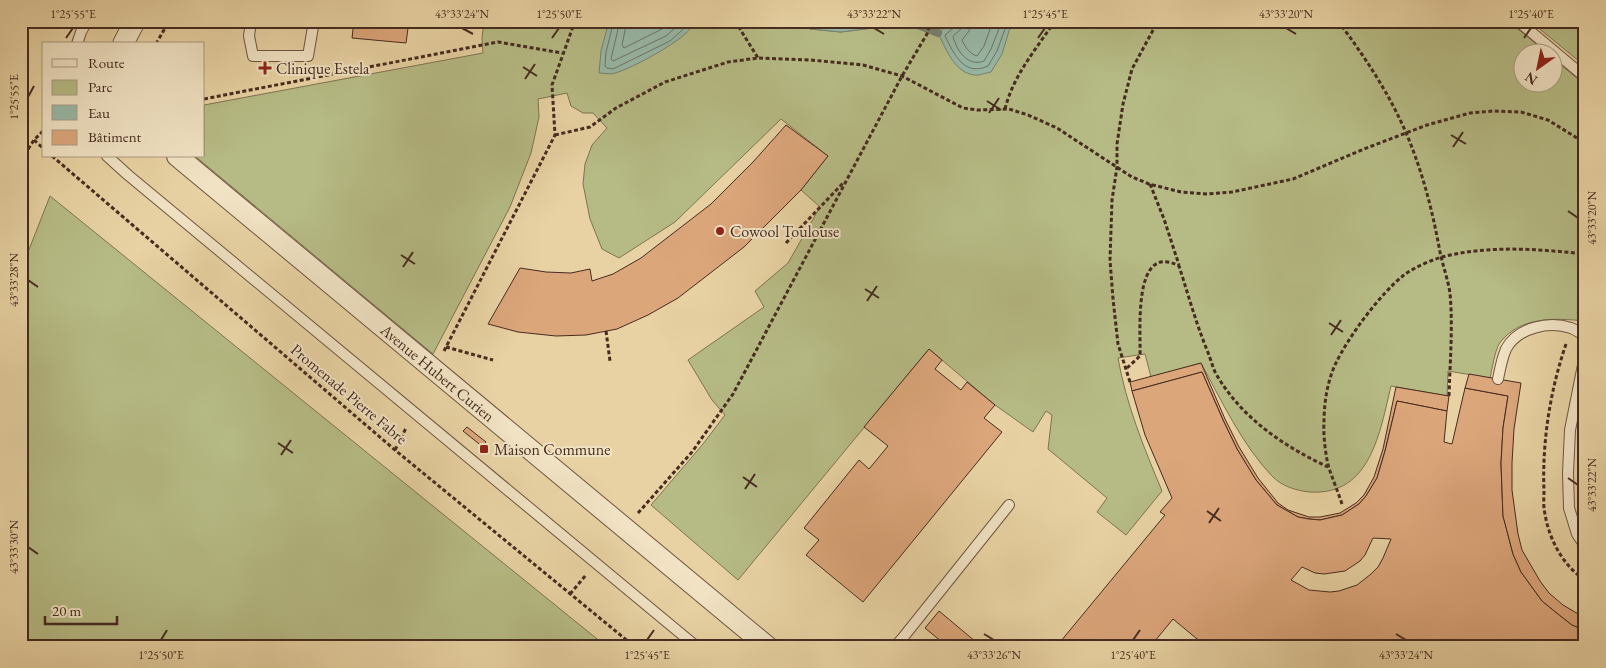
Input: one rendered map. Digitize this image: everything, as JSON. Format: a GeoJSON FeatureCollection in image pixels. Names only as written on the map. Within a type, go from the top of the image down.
{"type":"FeatureCollection","features":[{"type":"Feature","properties":{"kind":"street"},"geometry":{"type":"LineString","coordinates":[[124,42],[135,21]]}},
{"type":"Feature","properties":{"kind":"street","name":"Avenue Hubert Curien"},"geometry":{"type":"LineString","coordinates":[[178,158],[768,647]]}},
{"type":"Feature","properties":{"kind":"lane"},"geometry":{"type":"LineString","coordinates":[[78,42],[80,32],[87,21]]}},
{"type":"Feature","properties":{"kind":"lane"},"geometry":{"type":"LineString","coordinates":[[251,21],[249,36],[253,56],[308,56],[314,21]]}},
{"type":"Feature","properties":{"kind":"lane"},"geometry":{"type":"LineString","coordinates":[[1518,21],[1585,77]]}},
{"type":"Feature","properties":{"kind":"lane"},"geometry":{"type":"LineString","coordinates":[[109,158],[128,176],[696,647]]}},
{"type":"Feature","properties":{"kind":"lane"},"geometry":{"type":"LineString","coordinates":[[1498,379],[1506,349],[1515,338],[1527,329],[1555,326],[1571,328],[1585,336]]}},
{"type":"Feature","properties":{"kind":"lane"},"geometry":{"type":"LineString","coordinates":[[1585,354],[1570,430],[1568,473],[1569,508],[1577,534],[1585,546]]}},
{"type":"Feature","properties":{"kind":"lane"},"geometry":{"type":"LineString","coordinates":[[901,645],[1010,505]]}},
{"type":"Feature","properties":{"kind":"path"},"geometry":{"type":"LineString","coordinates":[[157,42],[169,21]]}},
{"type":"Feature","properties":{"kind":"path"},"geometry":{"type":"LineString","coordinates":[[435,369],[555,135],[552,85],[575,21]]}},
{"type":"Feature","properties":{"kind":"path"},"geometry":{"type":"LineString","coordinates":[[735,21],[758,58]]}},
{"type":"Feature","properties":{"kind":"path"},"geometry":{"type":"LineString","coordinates":[[625,528],[692,452],[733,394],[902,76],[927,34],[931,21]]}},
{"type":"Feature","properties":{"kind":"path"},"geometry":{"type":"LineString","coordinates":[[1007,109],[1009,94],[1029,59],[1055,21]]}},
{"type":"Feature","properties":{"kind":"path"},"geometry":{"type":"LineString","coordinates":[[1130,382],[1118,344],[1111,279],[1112,200],[1123,104],[1132,69],[1158,21]]}},
{"type":"Feature","properties":{"kind":"path"},"geometry":{"type":"LineString","coordinates":[[1338,21],[1375,74],[1406,133],[1422,179],[1450,292],[1449,396]]}},
{"type":"Feature","properties":{"kind":"path"},"geometry":{"type":"LineString","coordinates":[[205,99],[498,42],[562,53]]}},
{"type":"Feature","properties":{"kind":"path"},"geometry":{"type":"LineString","coordinates":[[555,135],[590,127],[616,108],[666,82],[728,62],[758,58],[811,60],[863,65],[902,76],[963,108],[977,110],[1007,109],[1028,115],[1057,128],[1132,177],[1149,184],[1180,192],[1207,194],[1232,192],[1293,179],[1443,119],[1470,113],[1493,111],[1521,112],[1548,120],[1585,145]]}},
{"type":"Feature","properties":{"kind":"path"},"geometry":{"type":"LineString","coordinates":[[21,160],[34,140],[42,132]]}},
{"type":"Feature","properties":{"kind":"path"},"geometry":{"type":"LineString","coordinates":[[34,140],[42,147]]}},
{"type":"Feature","properties":{"kind":"path","name":"Promenade Pierre Fabre"},"geometry":{"type":"LineString","coordinates":[[54,158],[395,450],[635,647]]}},
{"type":"Feature","properties":{"kind":"path"},"geometry":{"type":"LineString","coordinates":[[786,243],[848,178]]}},
{"type":"Feature","properties":{"kind":"path"},"geometry":{"type":"LineString","coordinates":[[1149,184],[1164,219],[1198,331],[1215,371],[1250,417],[1280,441],[1328,468]]}},
{"type":"Feature","properties":{"kind":"path"},"geometry":{"type":"LineString","coordinates":[[1342,504],[1328,468],[1324,410],[1329,383],[1336,364],[1365,318],[1388,291],[1404,275],[1419,266],[1441,257],[1482,250],[1550,251],[1585,254]]}},
{"type":"Feature","properties":{"kind":"path"},"geometry":{"type":"LineString","coordinates":[[1127,368],[1140,356],[1141,300],[1147,276],[1153,266],[1160,262],[1171,262],[1179,266]]}},
{"type":"Feature","properties":{"kind":"path"},"geometry":{"type":"LineString","coordinates":[[1575,319],[1585,298]]}},
{"type":"Feature","properties":{"kind":"path"},"geometry":{"type":"LineString","coordinates":[[606,331],[610,361]]}},
{"type":"Feature","properties":{"kind":"path"},"geometry":{"type":"LineString","coordinates":[[446,347],[493,360]]}},
{"type":"Feature","properties":{"kind":"path"},"geometry":{"type":"LineString","coordinates":[[395,450],[414,412]]}},
{"type":"Feature","properties":{"kind":"path"},"geometry":{"type":"LineString","coordinates":[[570,594],[596,563]]}},
{"type":"Feature","properties":{"kind":"green space"},"geometry":{"type":"Polygon","coordinates":[[[484,21],[798,21],[810,29],[841,32],[912,23],[913,21],[1508,21],[1534,42],[1514,42],[1514,92],[1564,92],[1564,67],[1585,85],[1585,321],[1562,319],[1538,321],[1517,328],[1499,344],[1490,378],[1448,371],[1447,396],[1391,386],[1377,440],[1360,472],[1347,483],[1331,490],[1310,492],[1290,487],[1276,480],[1261,464],[1242,437],[1201,363],[1151,377],[1145,354],[1118,358],[1131,409],[1162,491],[1126,535],[1097,512],[1107,498],[1048,449],[1052,415],[1046,411],[1033,432],[995,405],[929,349],[738,580],[651,505],[725,415],[712,400],[688,360],[764,307],[755,291],[788,263],[820,207],[801,190],[828,156],[781,119],[675,222],[619,258],[602,249],[590,219],[583,184],[585,164],[592,145],[607,128],[593,113],[583,113],[571,106],[567,93],[538,99],[539,117],[531,153],[510,207],[433,354],[197,158],[205,158],[205,105],[483,53],[484,21]]]}},
{"type":"Feature","properties":{"kind":"green space"},"geometry":{"type":"Polygon","coordinates":[[[1530,21],[1572,21],[1585,32],[1585,66],[1564,49],[1564,42],[1556,42],[1530,21]]]}},
{"type":"Feature","properties":{"kind":"green space"},"geometry":{"type":"Polygon","coordinates":[[[50,196],[607,647],[21,647],[21,270],[50,196]]]}},
{"type":"Feature","properties":{"kind":"green space"},"geometry":{"type":"Polygon","coordinates":[[[1585,403],[1585,523],[1579,494],[1578,463],[1580,432],[1585,403]]]}},
{"type":"Feature","properties":{"kind":"water"},"geometry":{"type":"Polygon","coordinates":[[[609,21],[695,21],[691,28],[660,52],[623,70],[609,74],[599,73],[601,51],[609,21]]]}},
{"type":"Feature","properties":{"kind":"water"},"geometry":{"type":"Polygon","coordinates":[[[798,21],[913,21],[913,23],[841,32],[810,29],[798,21]]]}},
{"type":"Feature","properties":{"kind":"water"},"geometry":{"type":"Polygon","coordinates":[[[953,21],[1015,21],[1009,31],[1002,54],[991,72],[979,75],[964,72],[953,61],[938,33],[953,21]]]}},
{"type":"Feature","properties":{"kind":"building"},"geometry":{"type":"Polygon","coordinates":[[[354,21],[409,21],[406,43],[352,38],[354,21]]]}},
{"type":"Feature","properties":{"kind":"building"},"geometry":{"type":"Polygon","coordinates":[[[432,21],[465,21],[464,28],[432,24],[432,21]]]}},
{"type":"Feature","properties":{"kind":"building","name":"Cowool Toulouse"},"geometry":{"type":"Polygon","coordinates":[[[786,125],[828,156],[801,190],[744,247],[678,298],[648,315],[617,329],[586,335],[556,336],[518,332],[488,324],[520,268],[571,273],[590,269],[592,281],[613,274],[641,258],[711,204],[753,162],[786,125]]]}},
{"type":"Feature","properties":{"kind":"building"},"geometry":{"type":"Polygon","coordinates":[[[929,349],[942,360],[935,369],[961,390],[967,382],[995,405],[984,418],[1002,432],[863,602],[806,555],[819,540],[804,528],[859,460],[869,469],[888,446],[864,427],[929,349]]]}},
{"type":"Feature","properties":{"kind":"building"},"geometry":{"type":"Polygon","coordinates":[[[1201,363],[1225,419],[1258,478],[1278,503],[1288,510],[1309,517],[1340,513],[1356,503],[1364,495],[1374,477],[1383,449],[1396,387],[1449,396],[1447,411],[1397,401],[1377,478],[1366,496],[1359,504],[1342,515],[1320,520],[1298,517],[1277,505],[1256,480],[1237,449],[1202,372],[1132,391],[1130,382],[1201,363]]]}},
{"type":"Feature","properties":{"kind":"building"},"geometry":{"type":"Polygon","coordinates":[[[1202,372],[1237,449],[1256,480],[1277,505],[1298,517],[1320,520],[1342,515],[1359,504],[1366,496],[1377,478],[1397,401],[1447,411],[1444,442],[1452,444],[1465,388],[1508,396],[1503,428],[1501,463],[1503,516],[1513,554],[1521,572],[1542,601],[1572,625],[1585,630],[1585,647],[1198,647],[1202,643],[1173,619],[1150,647],[1056,647],[1165,515],[1160,512],[1172,498],[1145,435],[1132,391],[1202,372]],[[1373,538],[1360,561],[1345,571],[1324,574],[1315,573],[1302,567],[1291,580],[1309,590],[1330,592],[1357,585],[1378,567],[1391,539],[1373,538]]]}},
{"type":"Feature","properties":{"kind":"building"},"geometry":{"type":"Polygon","coordinates":[[[1469,374],[1521,383],[1514,429],[1512,490],[1522,550],[1549,593],[1563,605],[1585,618],[1585,630],[1572,625],[1542,601],[1521,572],[1513,554],[1503,516],[1501,463],[1503,428],[1508,396],[1465,388],[1469,374]]]}},
{"type":"Feature","properties":{"kind":"building"},"geometry":{"type":"Polygon","coordinates":[[[467,427],[486,442],[483,447],[463,431],[467,427]]]}},
{"type":"Feature","properties":{"kind":"building"},"geometry":{"type":"Polygon","coordinates":[[[939,611],[982,647],[948,647],[925,628],[939,611]]]}},
{"type":"Feature","properties":{"kind":"waterway"},"geometry":{"type":"LineString","coordinates":[[913,23],[938,33]]}},
{"type":"Feature","properties":{"kind":"place","name":"Clinique Estela"},"geometry":{"type":"Point","coordinates":[265,68]}},
{"type":"Feature","properties":{"kind":"place","name":"Cowool Toulouse"},"geometry":{"type":"Point","coordinates":[720,231]}},
{"type":"Feature","properties":{"kind":"place","name":"Maison Commune"},"geometry":{"type":"Point","coordinates":[484,449]}}]}
